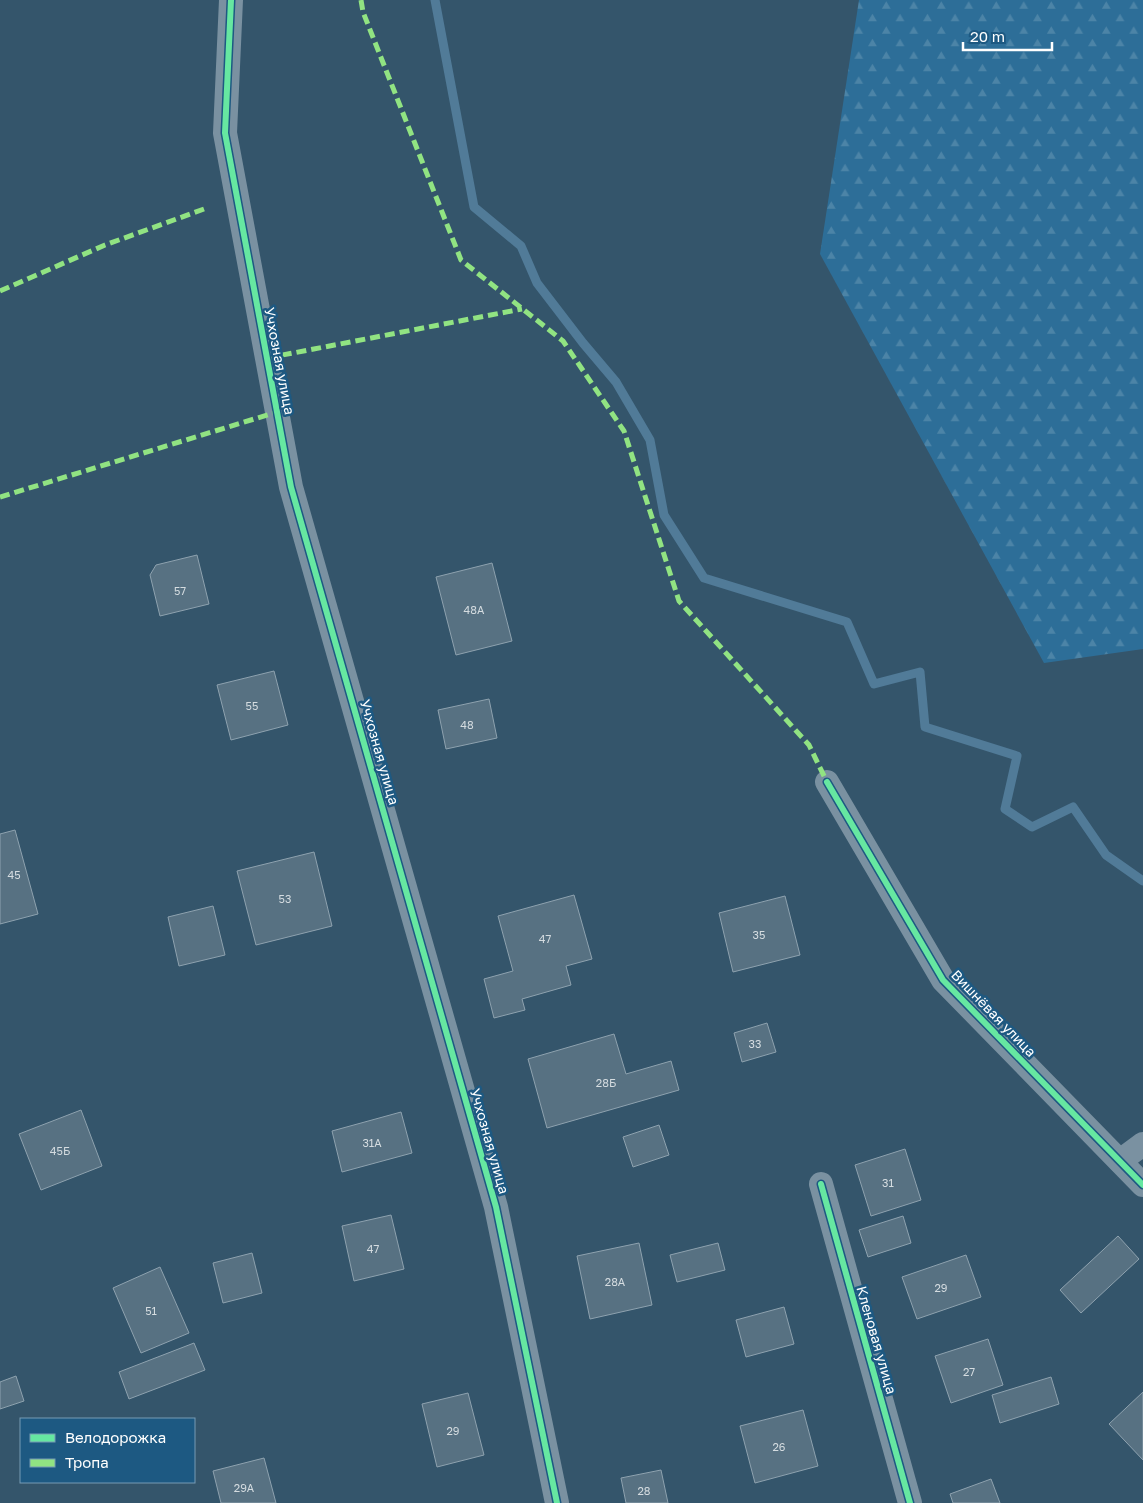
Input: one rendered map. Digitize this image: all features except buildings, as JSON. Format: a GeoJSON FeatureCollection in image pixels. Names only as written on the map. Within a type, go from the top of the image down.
{"type":"FeatureCollection","features":[{"type":"Feature","properties":{"kind":"street","name":"Учхозная улица"},"geometry":{"type":"LineString","coordinates":[[231,0],[225,133],[291,487],[496,1207],[556,1503]]}},
{"type":"Feature","properties":{"kind":"street","name":"Вишнёвая улица"},"geometry":{"type":"LineString","coordinates":[[827,782],[944,980],[1143,1185]]}},
{"type":"Feature","properties":{"kind":"street"},"geometry":{"type":"LineString","coordinates":[[1120,1161],[1143,1144]]}},
{"type":"Feature","properties":{"kind":"street","name":"Кленовая улица"},"geometry":{"type":"LineString","coordinates":[[821,1184],[910,1503]]}},
{"type":"Feature","properties":{"kind":"green space"},"geometry":{"type":"Polygon","coordinates":[[[859,0],[1143,0],[1143,649],[1044,663],[820,254],[859,0]]]}},
{"type":"Feature","properties":{"kind":"waterway"},"geometry":{"type":"LineString","coordinates":[[435,0],[474,207],[521,246],[537,283],[616,382],[650,440],[664,515],[704,578],[847,622],[874,684],[920,672],[925,727],[1017,756],[1005,809],[1032,827],[1073,807],[1106,855],[1143,881]]}},
{"type":"Feature","properties":{"kind":"marked path"},"geometry":{"type":"LineString","coordinates":[[361,0],[363,12],[461,260],[563,341],[624,431],[679,601],[809,745],[827,782]]}},
{"type":"Feature","properties":{"kind":"marked path"},"geometry":{"type":"LineString","coordinates":[[0,291],[105,245],[204,209]]}},
{"type":"Feature","properties":{"kind":"marked path"},"geometry":{"type":"LineString","coordinates":[[267,358],[522,309]]}},
{"type":"Feature","properties":{"kind":"marked path"},"geometry":{"type":"LineString","coordinates":[[0,497],[277,412]]}},
{"type":"Feature","properties":{"kind":"cycle path"},"geometry":{"type":"LineString","coordinates":[[231,0],[225,133],[291,487],[496,1207],[557,1503]]}},
{"type":"Feature","properties":{"kind":"cycle path"},"geometry":{"type":"LineString","coordinates":[[827,782],[943,980],[1143,1185]]}},
{"type":"Feature","properties":{"kind":"cycle path"},"geometry":{"type":"LineString","coordinates":[[821,1184],[910,1503]]}}]}
